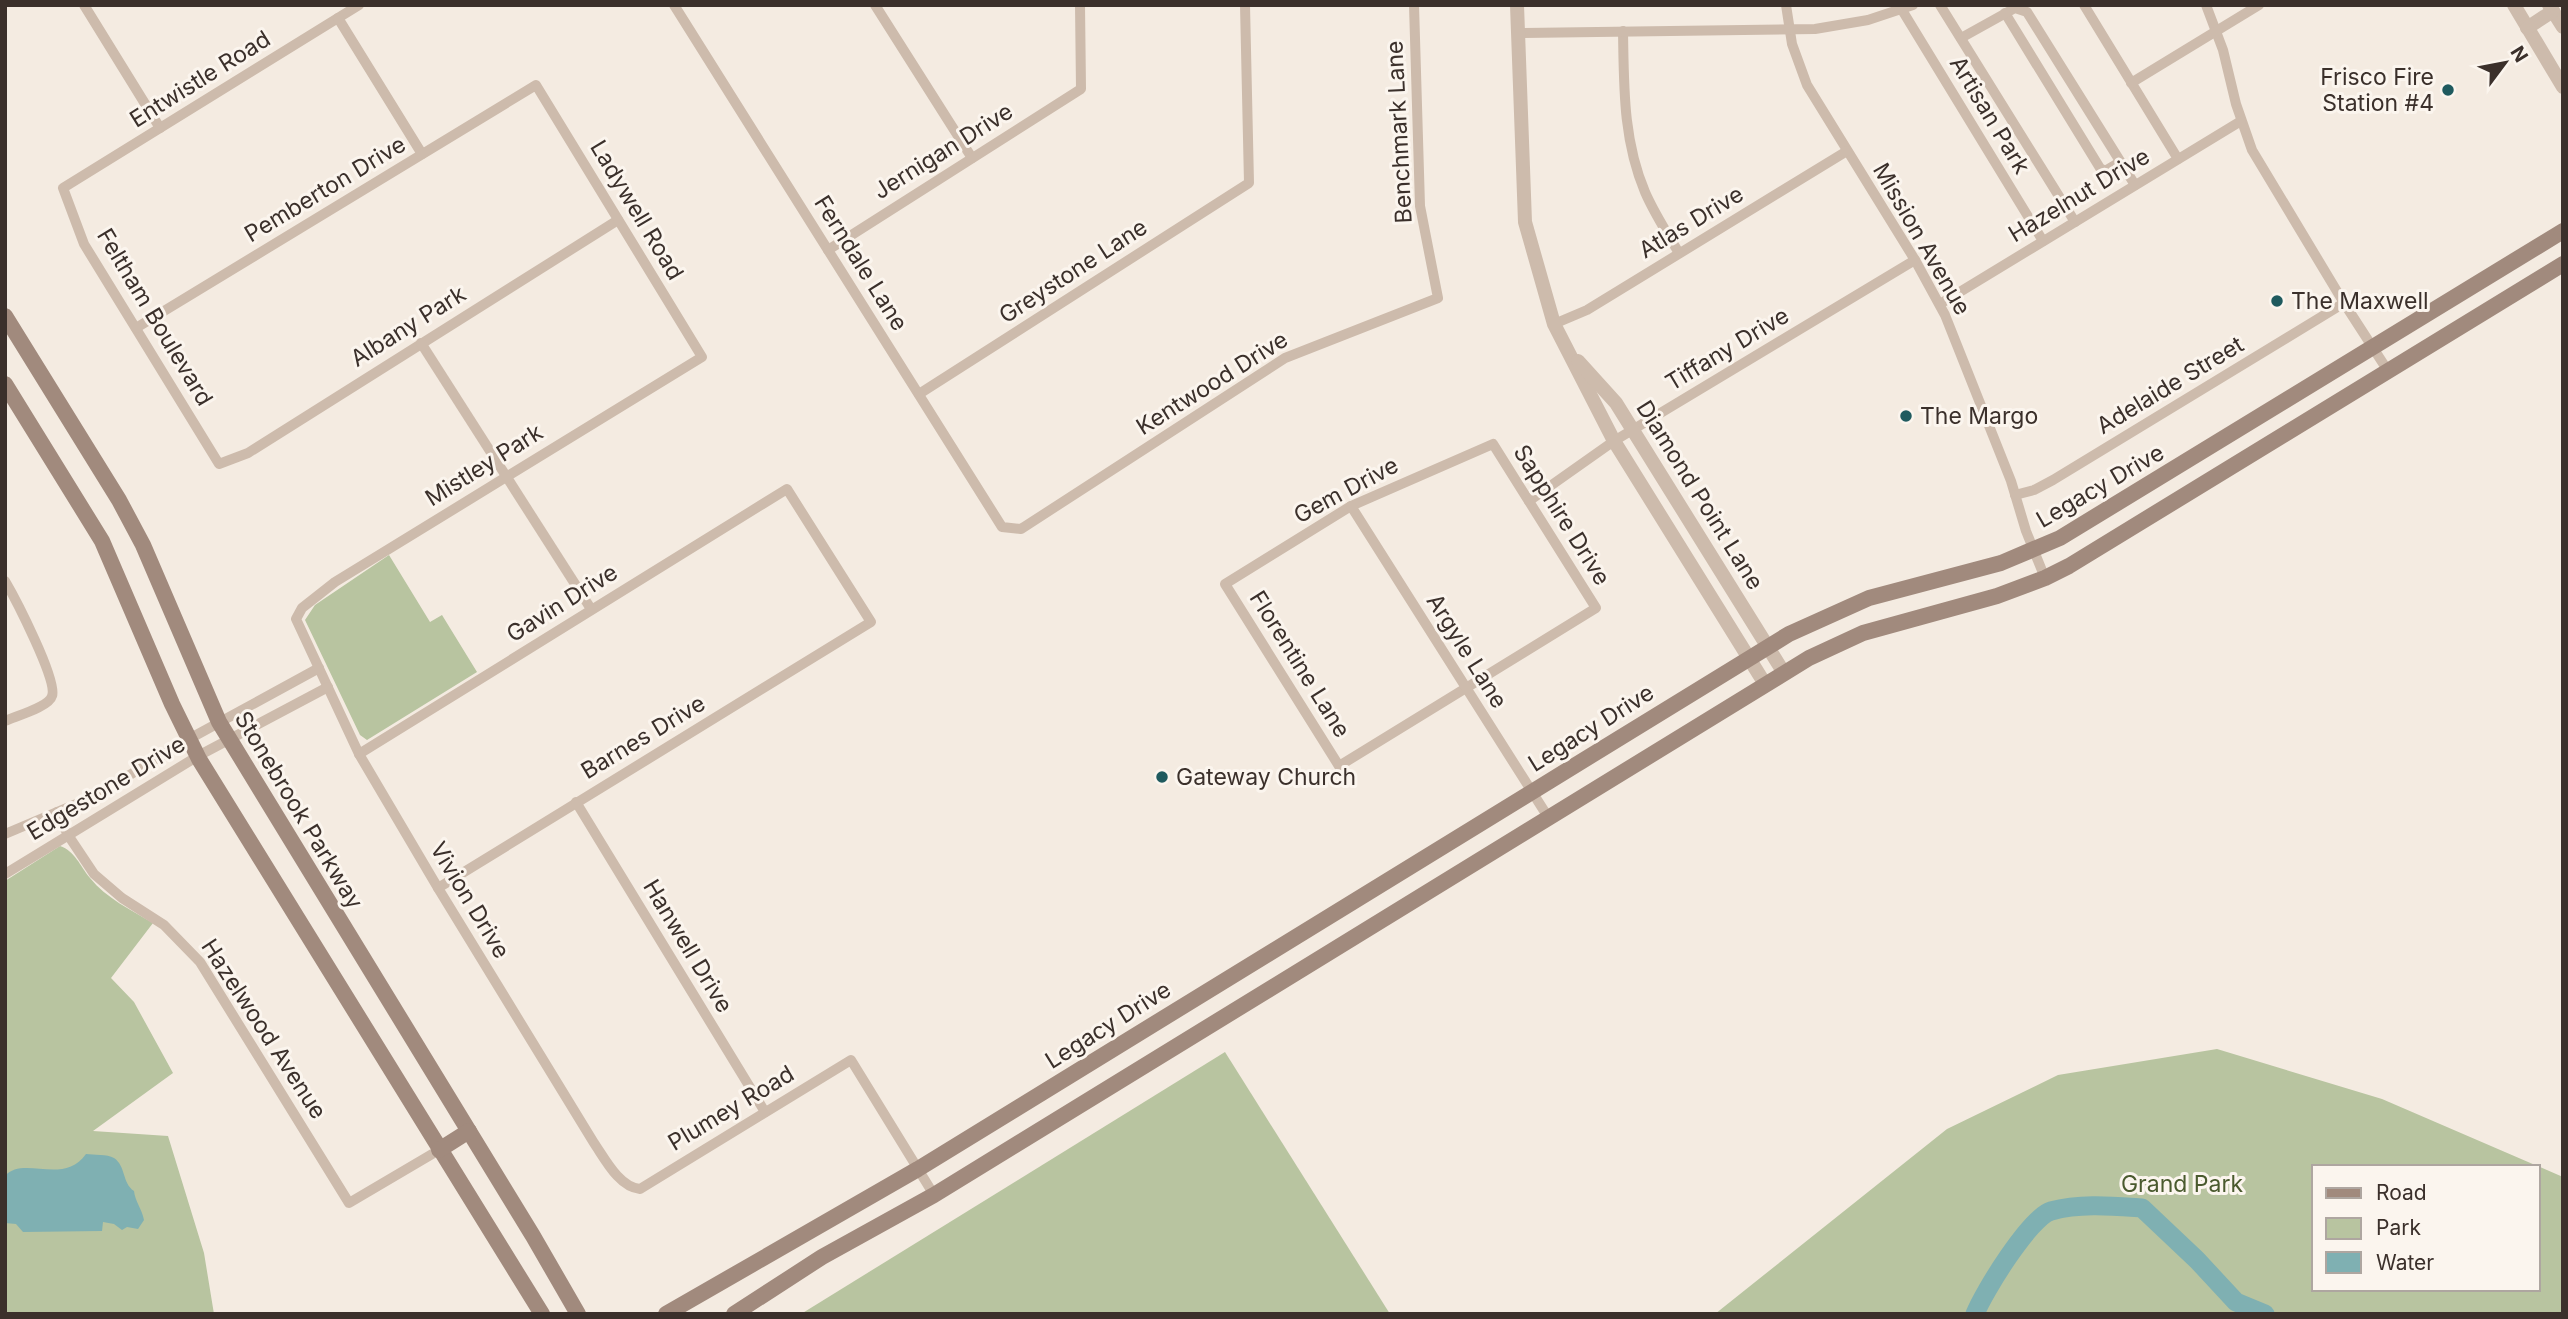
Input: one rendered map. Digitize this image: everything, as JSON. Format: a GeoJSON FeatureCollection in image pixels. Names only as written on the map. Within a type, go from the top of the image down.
{"type":"FeatureCollection","features":[{"type":"Feature","properties":{"kind":"main road","name":"Legacy Drive"},"geometry":{"type":"LineString","coordinates":[[666,1314],[918,1169],[1768,647],[1814,621],[1869,598],[2001,564],[2080,527],[2563,231]]}},
{"type":"Feature","properties":{"kind":"main road"},"geometry":{"type":"LineString","coordinates":[[734,1314],[822,1258],[934,1195],[1810,658],[1863,633],[1966,606],[2045,578],[2093,553],[2563,264]]}},
{"type":"Feature","properties":{"kind":"main road","name":"Stonebrook Parkway"},"geometry":{"type":"LineString","coordinates":[[5,316],[119,500],[143,545],[219,722],[578,1314]]}},
{"type":"Feature","properties":{"kind":"main road"},"geometry":{"type":"LineString","coordinates":[[5,384],[102,541],[198,756],[542,1314]]}},
{"type":"Feature","properties":{"kind":"main road"},"geometry":{"type":"LineString","coordinates":[[1200,995],[1216,1020]]}},
{"type":"Feature","properties":{"kind":"main road"},"geometry":{"type":"LineString","coordinates":[[439,1150],[469,1131]]}},
{"type":"Feature","properties":{"kind":"street"},"geometry":{"type":"LineString","coordinates":[[84,5],[160,128]]}},
{"type":"Feature","properties":{"kind":"street","name":"Entwistle Road"},"geometry":{"type":"LineString","coordinates":[[63,188],[359,5]]}},
{"type":"Feature","properties":{"kind":"street","name":"Ferndale Lane"},"geometry":{"type":"LineString","coordinates":[[674,5],[1002,527],[1021,529]]}},
{"type":"Feature","properties":{"kind":"street"},"geometry":{"type":"LineString","coordinates":[[875,5],[972,158]]}},
{"type":"Feature","properties":{"kind":"street","name":"Jernigan Drive"},"geometry":{"type":"LineString","coordinates":[[828,250],[1081,89],[1080,5]]}},
{"type":"Feature","properties":{"kind":"street","name":"Greystone Lane"},"geometry":{"type":"LineString","coordinates":[[919,394],[1249,183],[1245,5]]}},
{"type":"Feature","properties":{"kind":"street","name":"Benchmark Lane"},"geometry":{"type":"LineString","coordinates":[[1414,5],[1420,205],[1438,298]]}},
{"type":"Feature","properties":{"kind":"street","name":"Diamond Point Lane"},"geometry":{"type":"LineString","coordinates":[[1517,5],[1525,222],[1554,324],[1614,442],[1765,684]]}},
{"type":"Feature","properties":{"kind":"street","name":"Mission Avenue"},"geometry":{"type":"LineString","coordinates":[[1786,5],[1788,29],[1807,85],[1940,304],[2045,578]]}},
{"type":"Feature","properties":{"kind":"street","name":"Artisan Park"},"geometry":{"type":"LineString","coordinates":[[1940,5],[2075,222]]}},
{"type":"Feature","properties":{"kind":"street"},"geometry":{"type":"LineString","coordinates":[[2084,5],[2178,159]]}},
{"type":"Feature","properties":{"kind":"street"},"geometry":{"type":"LineString","coordinates":[[2206,5],[2217,31],[2241,121],[2252,150],[2388,372]]}},
{"type":"Feature","properties":{"kind":"street"},"geometry":{"type":"LineString","coordinates":[[2131,83],[2259,5]]}},
{"type":"Feature","properties":{"kind":"street"},"geometry":{"type":"LineString","coordinates":[[2514,5],[2563,87]]}},
{"type":"Feature","properties":{"kind":"street"},"geometry":{"type":"LineString","coordinates":[[1518,33],[1788,29],[1850,24],[1907,8]]}},
{"type":"Feature","properties":{"kind":"street","name":"Artisan Park"},"geometry":{"type":"LineString","coordinates":[[1907,8],[2043,241]]}},
{"type":"Feature","properties":{"kind":"street"},"geometry":{"type":"LineString","coordinates":[[1961,38],[2015,8],[2027,12],[2135,185]]}},
{"type":"Feature","properties":{"kind":"street"},"geometry":{"type":"LineString","coordinates":[[2527,28],[2551,8],[2563,27]]}},
{"type":"Feature","properties":{"kind":"street"},"geometry":{"type":"LineString","coordinates":[[2005,13],[2100,169],[2105,170],[2120,162]]}},
{"type":"Feature","properties":{"kind":"street"},"geometry":{"type":"LineString","coordinates":[[338,18],[422,154]]}},
{"type":"Feature","properties":{"kind":"street"},"geometry":{"type":"LineString","coordinates":[[1623,32],[1624,108],[1629,142],[1645,194],[1679,253]]}},
{"type":"Feature","properties":{"kind":"street","name":"Pemberton Drive"},"geometry":{"type":"LineString","coordinates":[[136,328],[536,85]]}},
{"type":"Feature","properties":{"kind":"street","name":"Ladywell Road"},"geometry":{"type":"LineString","coordinates":[[536,85],[702,357]]}},
{"type":"Feature","properties":{"kind":"street","name":"Hazelnut Drive"},"geometry":{"type":"LineString","coordinates":[[1940,304],[2241,121]]}},
{"type":"Feature","properties":{"kind":"street","name":"Atlas Drive"},"geometry":{"type":"LineString","coordinates":[[1554,324],[1587,310],[1847,151]]}},
{"type":"Feature","properties":{"kind":"street","name":"Feltham Boulevard"},"geometry":{"type":"LineString","coordinates":[[63,188],[84,244],[219,464]]}},
{"type":"Feature","properties":{"kind":"street","name":"Albany Park"},"geometry":{"type":"LineString","coordinates":[[219,464],[248,453],[618,220]]}},
{"type":"Feature","properties":{"kind":"street","name":"Tiffany Drive"},"geometry":{"type":"LineString","coordinates":[[1528,501],[1633,430],[1915,260]]}},
{"type":"Feature","properties":{"kind":"street","name":"Kentwood Drive"},"geometry":{"type":"LineString","coordinates":[[1021,529],[1285,358],[1438,298]]}},
{"type":"Feature","properties":{"kind":"street","name":"Adelaide Street"},"geometry":{"type":"LineString","coordinates":[[2015,495],[2034,490],[2053,480],[2344,303]]}},
{"type":"Feature","properties":{"kind":"street"},"geometry":{"type":"LineString","coordinates":[[421,343],[590,609]]}},
{"type":"Feature","properties":{"kind":"street","name":"Diamond Point Lane"},"geometry":{"type":"LineString","coordinates":[[1567,350],[1616,403],[1784,673]]}},
{"type":"Feature","properties":{"kind":"street","name":"Mistley Park"},"geometry":{"type":"LineString","coordinates":[[296,619],[302,608],[335,582],[702,357]]}},
{"type":"Feature","properties":{"kind":"street","name":"Sapphire Drive"},"geometry":{"type":"LineString","coordinates":[[1465,688],[1596,608],[1493,444]]}},
{"type":"Feature","properties":{"kind":"street","name":"Gem Drive"},"geometry":{"type":"LineString","coordinates":[[1224,584],[1350,506],[1493,444]]}},
{"type":"Feature","properties":{"kind":"street","name":"Gavin Drive"},"geometry":{"type":"LineString","coordinates":[[359,754],[787,489],[871,622]]}},
{"type":"Feature","properties":{"kind":"street","name":"Argyle Lane"},"geometry":{"type":"LineString","coordinates":[[1350,506],[1548,817]]}},
{"type":"Feature","properties":{"kind":"street"},"geometry":{"type":"LineString","coordinates":[[5,581],[34,640],[52,685],[53,695],[47,704],[5,721]]}},
{"type":"Feature","properties":{"kind":"street","name":"Florentine Lane"},"geometry":{"type":"LineString","coordinates":[[1224,584],[1339,766],[1465,688]]}},
{"type":"Feature","properties":{"kind":"street","name":"Vivion Drive"},"geometry":{"type":"LineString","coordinates":[[296,619],[359,754],[438,888],[594,1143],[620,1178],[632,1188]]}},
{"type":"Feature","properties":{"kind":"street","name":"Barnes Drive"},"geometry":{"type":"LineString","coordinates":[[438,888],[871,622]]}},
{"type":"Feature","properties":{"kind":"street","name":"Edgestone Drive"},"geometry":{"type":"LineString","coordinates":[[5,834],[95,796],[189,739],[319,668]]}},
{"type":"Feature","properties":{"kind":"street","name":"Edgestone Drive"},"geometry":{"type":"LineString","coordinates":[[5,874],[198,756],[328,687]]}},
{"type":"Feature","properties":{"kind":"street","name":"Hanwell Drive"},"geometry":{"type":"LineString","coordinates":[[576,802],[765,1112]]}},
{"type":"Feature","properties":{"kind":"street","name":"Hazelwood Avenue"},"geometry":{"type":"LineString","coordinates":[[57,812],[87,865],[105,884],[164,925],[200,962],[349,1203],[439,1150]]}},
{"type":"Feature","properties":{"kind":"street","name":"Plumey Road"},"geometry":{"type":"LineString","coordinates":[[632,1188],[640,1189],[851,1060],[918,1169]]}},
{"type":"Feature","properties":{"kind":"street"},"geometry":{"type":"LineString","coordinates":[[918,1169],[934,1195]]}},
{"type":"Feature","properties":{"kind":"green space"},"geometry":{"type":"Polygon","coordinates":[[[389,555],[430,622],[442,615],[477,672],[367,740],[360,735],[305,620],[315,605],[389,555]]]}},
{"type":"Feature","properties":{"kind":"green space"},"geometry":{"type":"Polygon","coordinates":[[[60,846],[73,855],[104,892],[153,923],[111,978],[134,1002],[173,1073],[93,1131],[168,1136],[204,1253],[214,1314],[5,1314],[5,881],[60,846]]]}},
{"type":"Feature","properties":{"kind":"green space","name":"Grand Park"},"geometry":{"type":"Polygon","coordinates":[[[2217,1049],[2382,1099],[2535,1165],[2312,1165],[2312,1291],[2540,1291],[2540,1167],[2563,1177],[2563,1314],[1715,1314],[1947,1129],[2058,1075],[2217,1049]]]}},
{"type":"Feature","properties":{"kind":"green space"},"geometry":{"type":"Polygon","coordinates":[[[1225,1052],[1390,1314],[801,1314],[1225,1052]]]}},
{"type":"Feature","properties":{"kind":"water"},"geometry":{"type":"Polygon","coordinates":[[[86,1154],[108,1156],[118,1161],[130,1188],[134,1191],[143,1216],[144,1220],[138,1229],[127,1227],[122,1230],[114,1224],[103,1222],[102,1231],[23,1232],[16,1224],[5,1223],[5,1176],[22,1168],[67,1168],[86,1154]]]}},
{"type":"Feature","properties":{"kind":"waterway"},"geometry":{"type":"LineString","coordinates":[[1975,1314],[2008,1257],[2042,1216],[2062,1208],[2096,1206],[2142,1208],[2197,1260],[2236,1302],[2265,1314]]}},
{"type":"Feature","properties":{"kind":"place","name":"Frisco Fire Station #4"},"geometry":{"type":"Point","coordinates":[2448,90]}},
{"type":"Feature","properties":{"kind":"place","name":"The Maxwell"},"geometry":{"type":"Point","coordinates":[2277,301]}},
{"type":"Feature","properties":{"kind":"place","name":"The Margo"},"geometry":{"type":"Point","coordinates":[1906,416]}},
{"type":"Feature","properties":{"kind":"place","name":"Gateway Church"},"geometry":{"type":"Point","coordinates":[1162,777]}}]}
